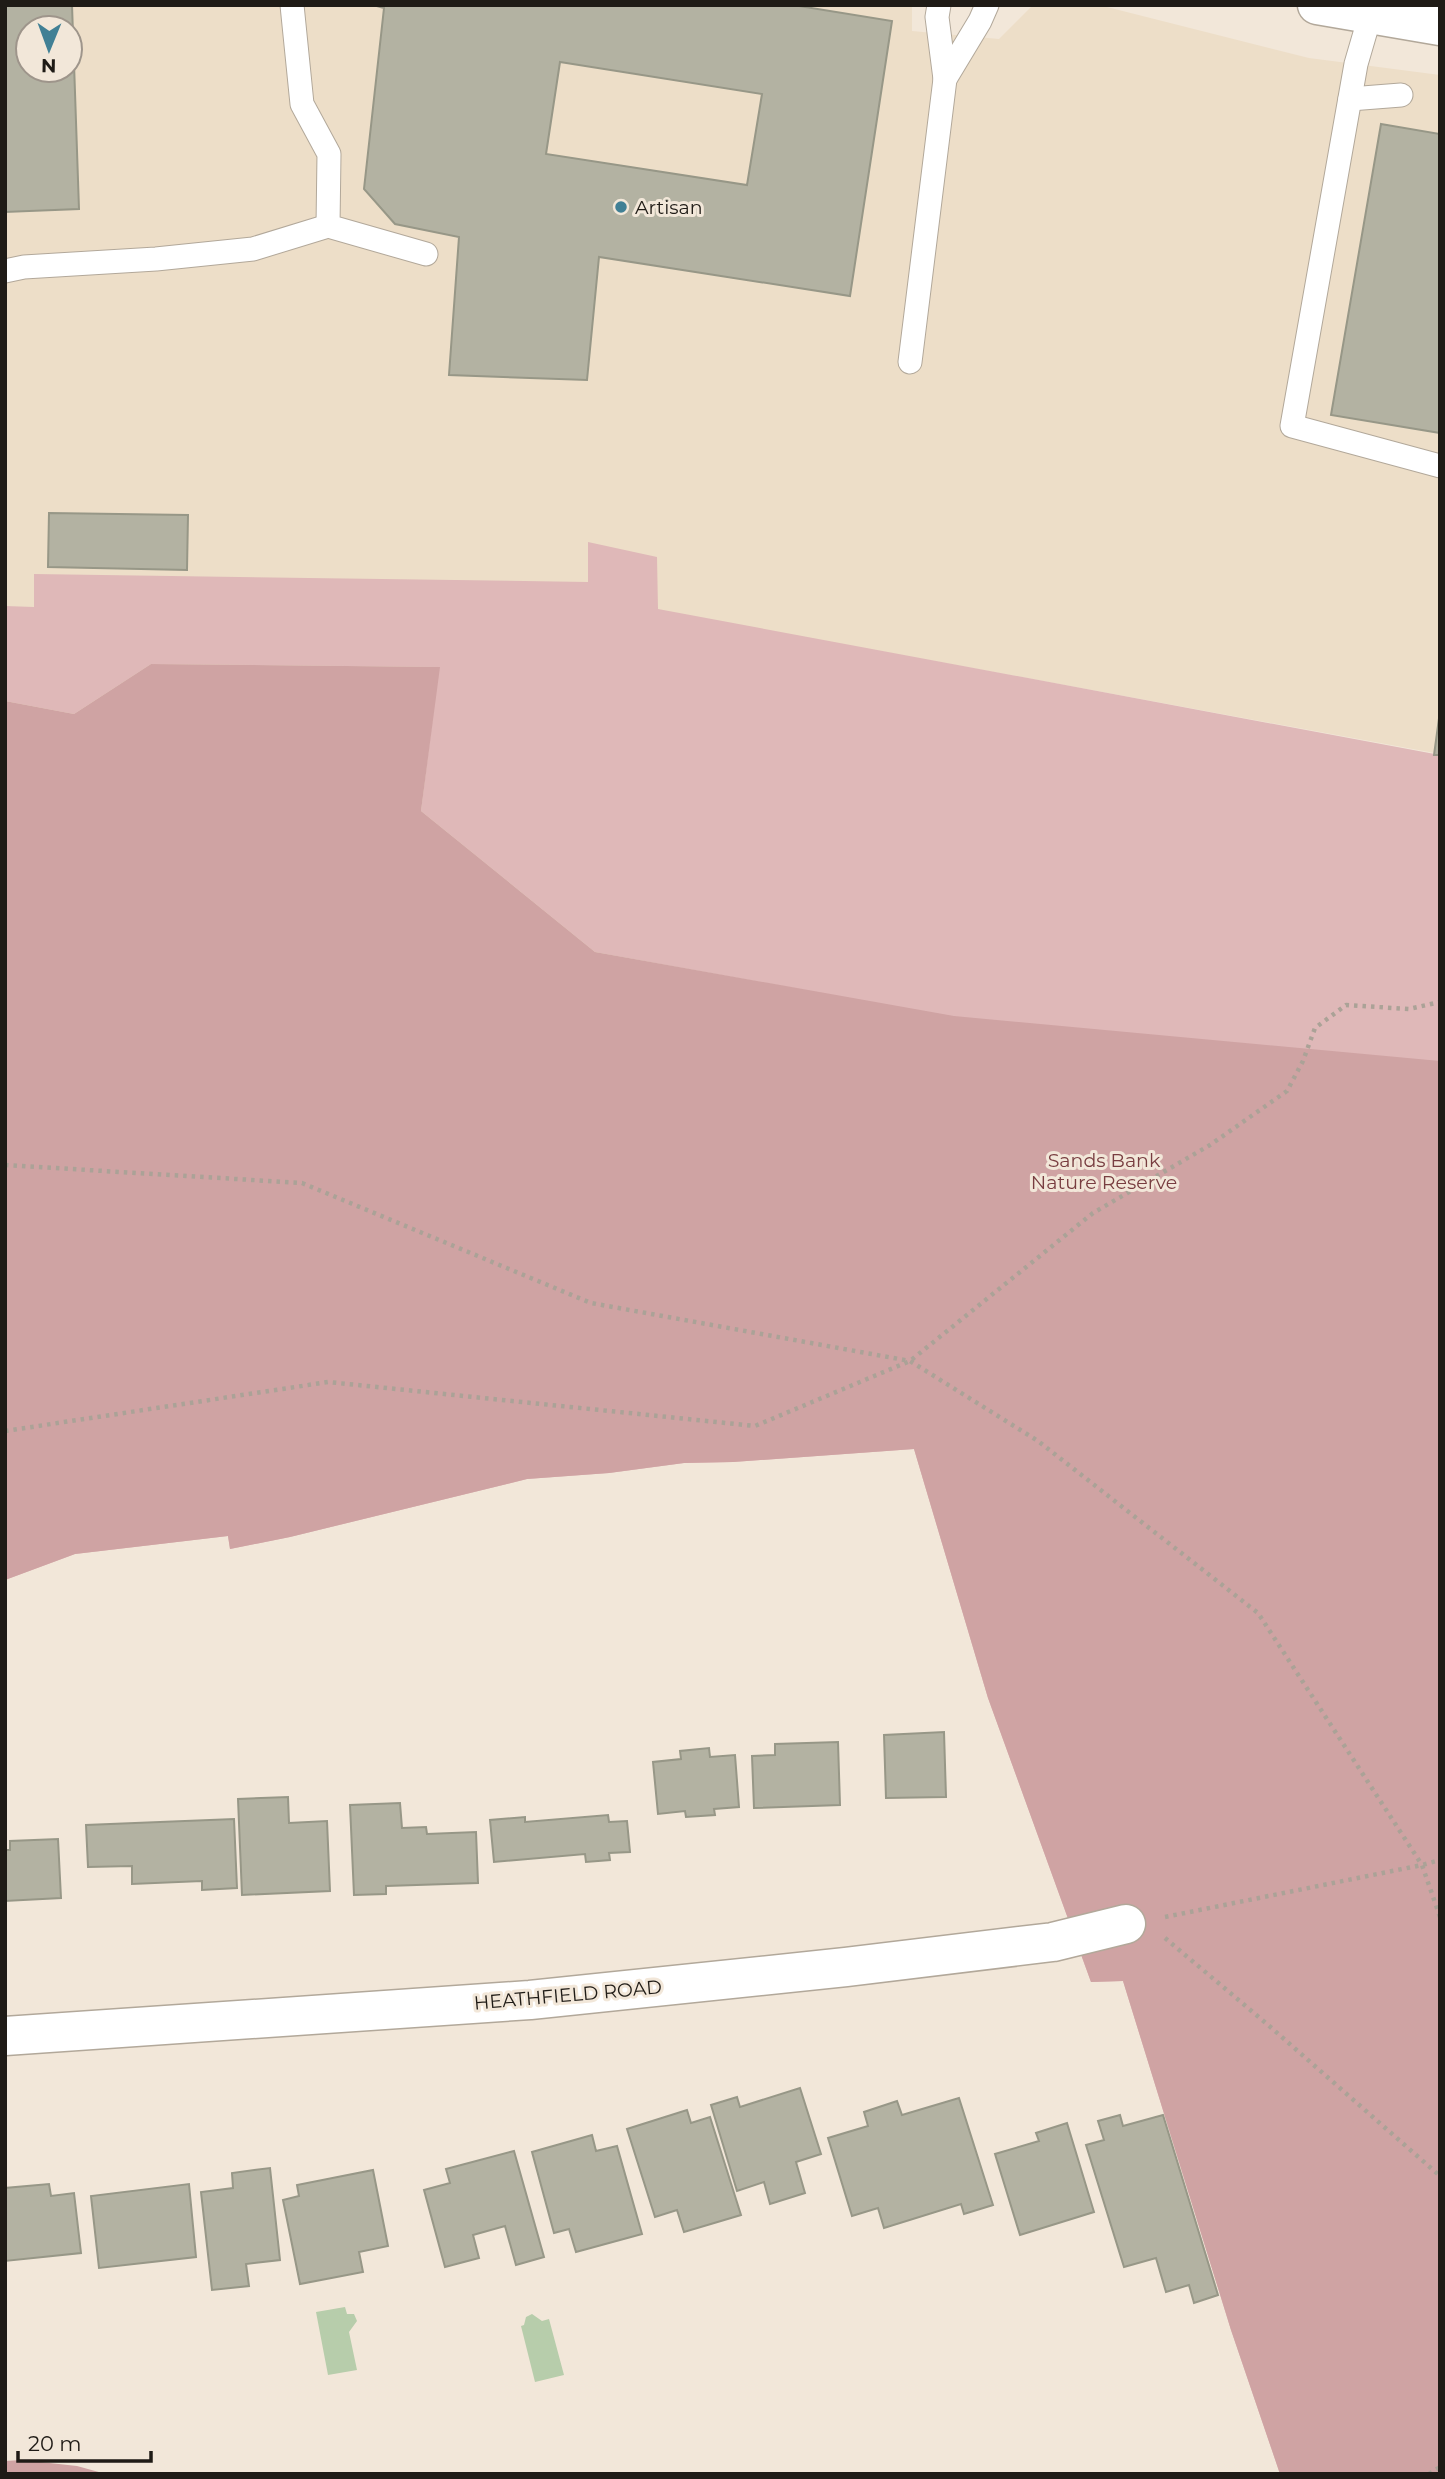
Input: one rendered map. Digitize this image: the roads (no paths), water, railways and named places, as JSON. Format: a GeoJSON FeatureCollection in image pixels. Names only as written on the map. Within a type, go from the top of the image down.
{"type":"FeatureCollection","features":[{"type":"Feature","properties":{"kind":"street"},"geometry":{"type":"LineString","coordinates":[[1317,5],[1440,26]]}},
{"type":"Feature","properties":{"kind":"street","name":"HEATHFIELD ROAD"},"geometry":{"type":"LineString","coordinates":[[5,2036],[530,2000],[846,1968],[1053,1942],[1135,1922]]}},
{"type":"Feature","properties":{"kind":"lane"},"geometry":{"type":"LineString","coordinates":[[292,5],[302,104],[329,154],[328,226]]}},
{"type":"Feature","properties":{"kind":"lane"},"geometry":{"type":"LineString","coordinates":[[910,362],[945,79],[937,17],[939,5]]}},
{"type":"Feature","properties":{"kind":"lane"},"geometry":{"type":"LineString","coordinates":[[945,79],[987,5]]}},
{"type":"Feature","properties":{"kind":"lane"},"geometry":{"type":"LineString","coordinates":[[1370,16],[1356,64],[1292,426],[1440,466]]}},
{"type":"Feature","properties":{"kind":"lane"},"geometry":{"type":"LineString","coordinates":[[1350,99],[1401,95]]}},
{"type":"Feature","properties":{"kind":"lane"},"geometry":{"type":"LineString","coordinates":[[5,271],[24,267],[156,259],[253,248],[328,226],[426,254]]}},
{"type":"Feature","properties":{"kind":"place","name":"Artisan"},"geometry":{"type":"Point","coordinates":[621,207]}},
{"type":"Feature","properties":{"kind":"park label","name":"Sands Bank Nature Reserve"},"geometry":{"type":"Point","coordinates":[1104,1171]}}]}
